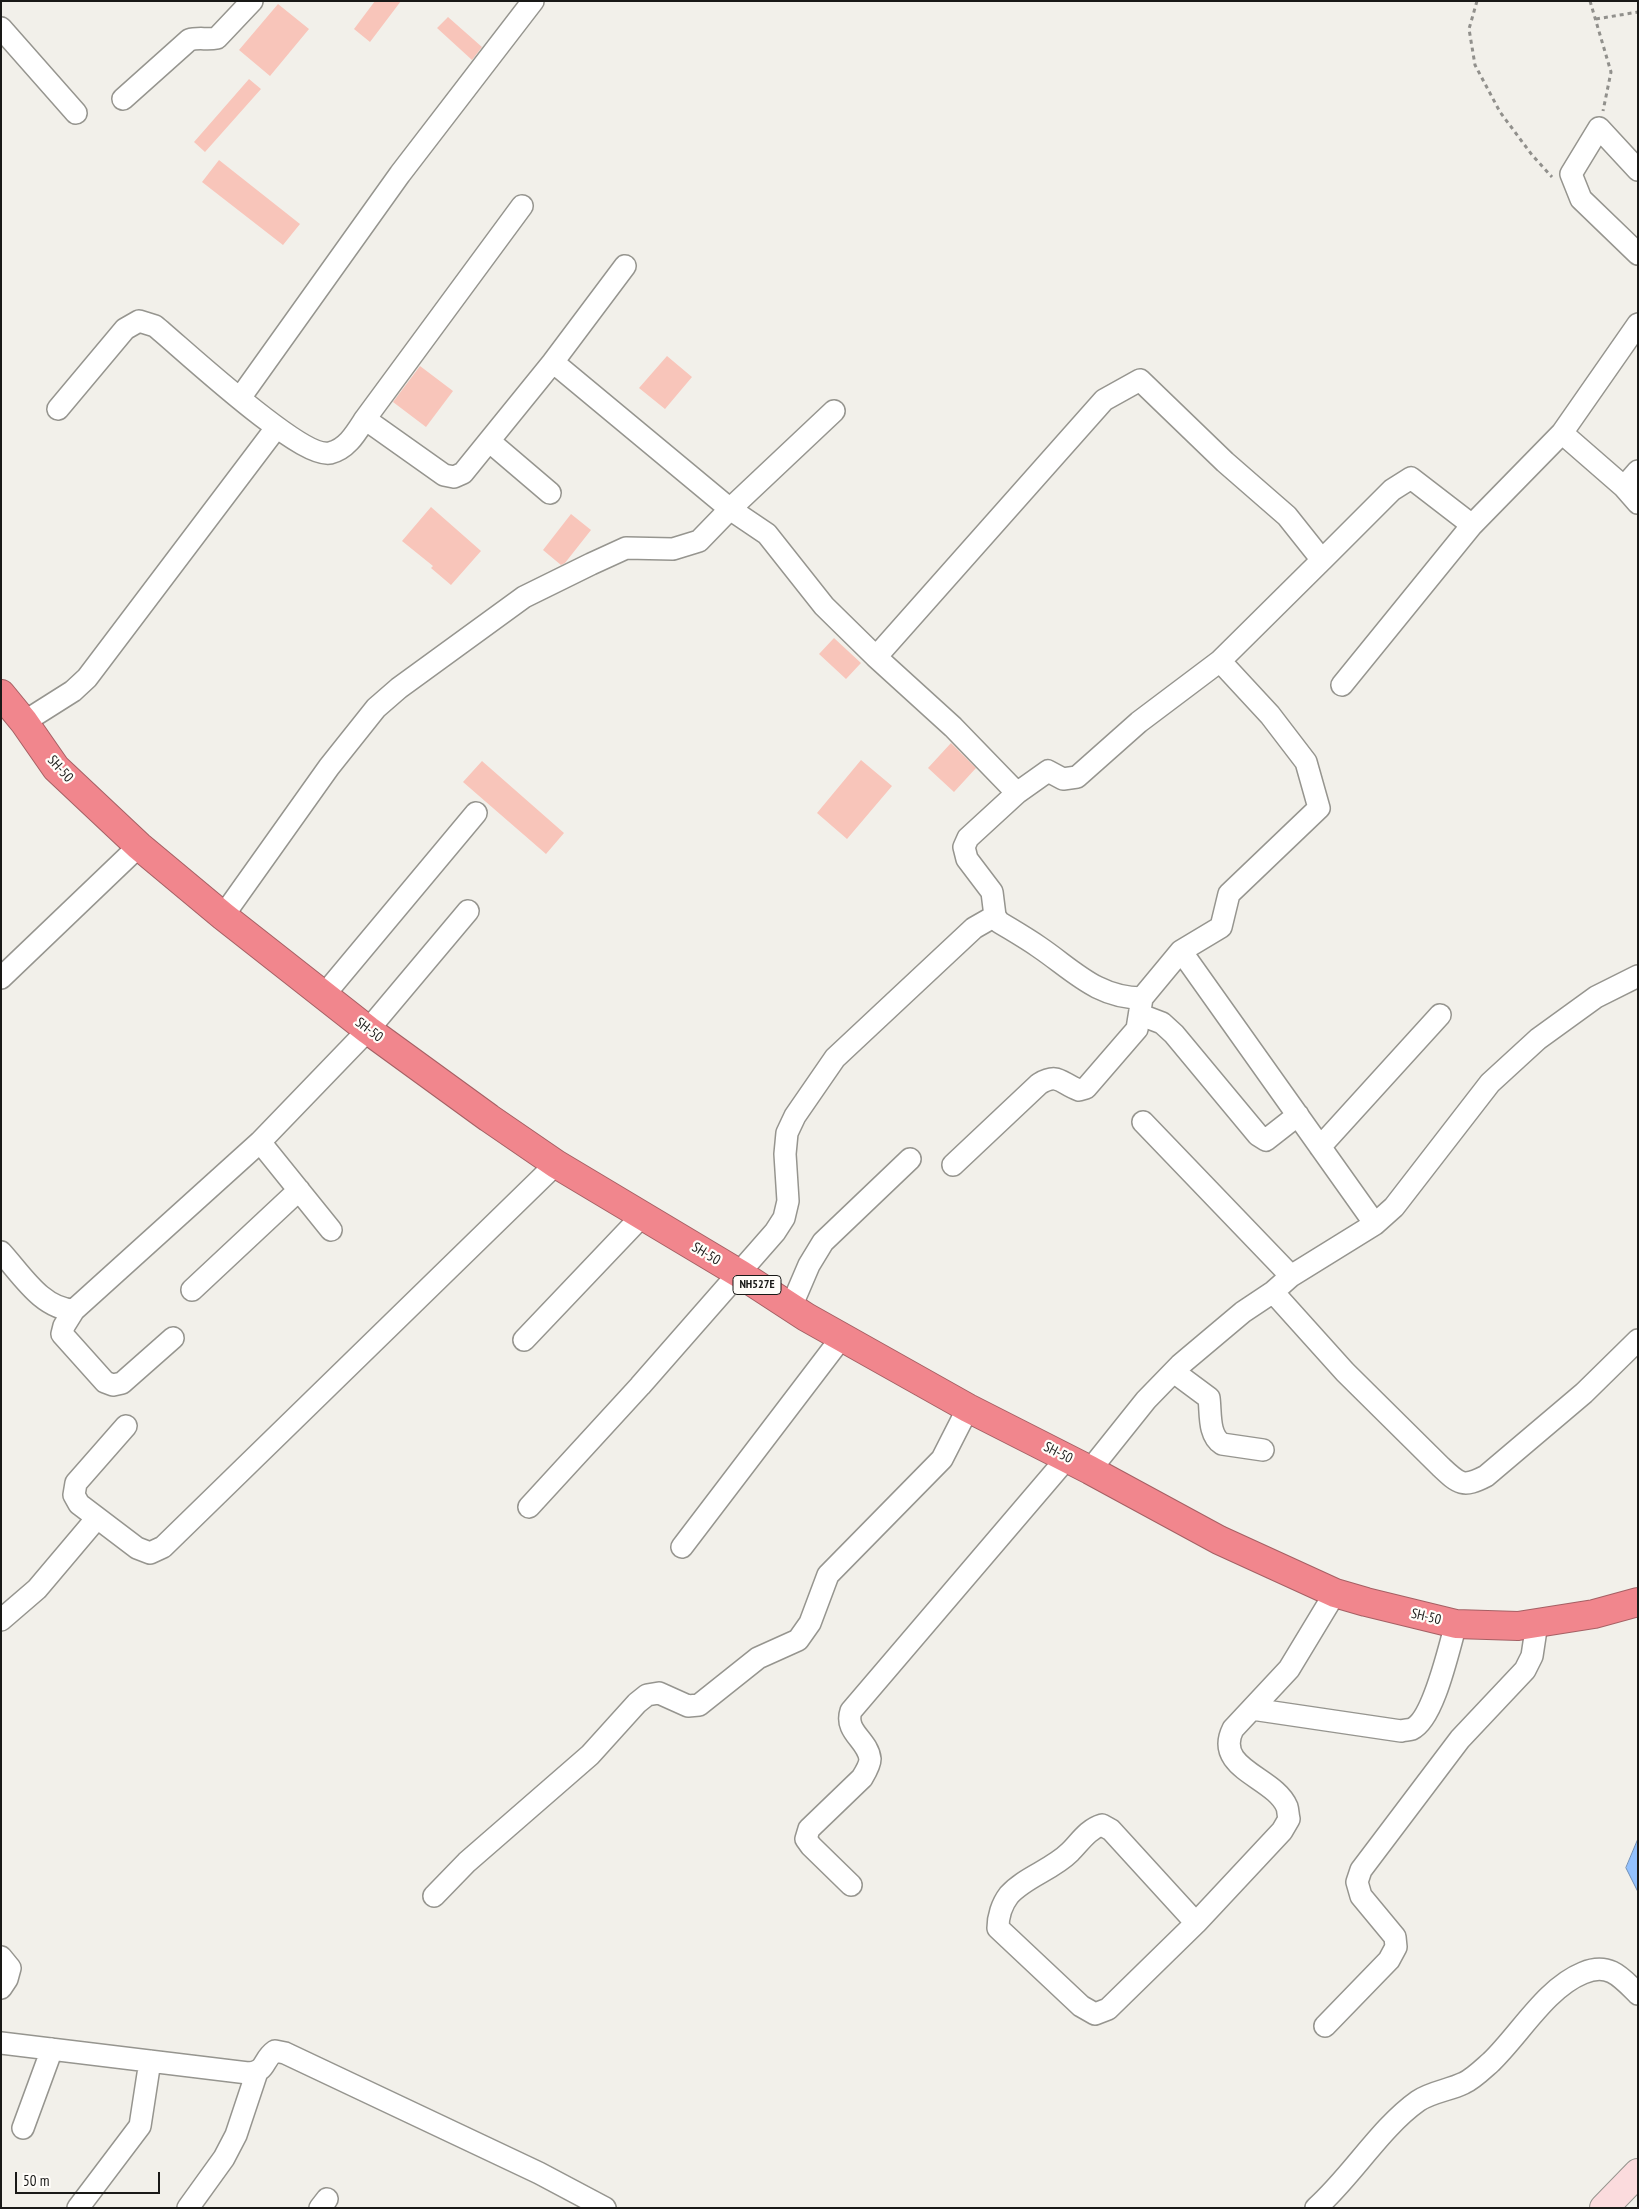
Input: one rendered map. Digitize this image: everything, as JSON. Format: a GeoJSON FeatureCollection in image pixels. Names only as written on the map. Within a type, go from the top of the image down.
{"type":"FeatureCollection","features":[{"type":"Feature","properties":{"kind":"highway","name":"SH-50"},"geometry":{"type":"LineString","coordinates":[[1,694],[24,722],[56,768],[139,846],[223,916],[368,1030],[556,1164],[740,1274],[791,1308],[968,1408],[1079,1464],[1219,1540],[1336,1592],[1366,1602],[1456,1624],[1518,1626],[1594,1614],[1638,1602]]}},
{"type":"Feature","properties":{"kind":"street"},"geometry":{"type":"LineString","coordinates":[[122,99],[189,40],[195,38],[217,38],[252,1]]}},
{"type":"Feature","properties":{"kind":"street"},"geometry":{"type":"LineString","coordinates":[[240,398],[400,174],[533,1]]}},
{"type":"Feature","properties":{"kind":"street"},"geometry":{"type":"LineString","coordinates":[[1,28],[76,113]]}},
{"type":"Feature","properties":{"kind":"street"},"geometry":{"type":"LineString","coordinates":[[1638,170],[1599,128],[1572,174],[1582,199],[1638,254]]}},
{"type":"Feature","properties":{"kind":"street"},"geometry":{"type":"LineString","coordinates":[[58,408],[125,329],[139,321],[156,326],[276,428],[315,450],[328,453],[340,449],[353,438],[522,206]]}},
{"type":"Feature","properties":{"kind":"street"},"geometry":{"type":"LineString","coordinates":[[365,419],[444,475],[454,477],[463,473],[553,362],[625,266]]}},
{"type":"Feature","properties":{"kind":"street"},"geometry":{"type":"LineString","coordinates":[[1342,685],[1472,525],[1562,433],[1638,324]]}},
{"type":"Feature","properties":{"kind":"street"},"geometry":{"type":"LineString","coordinates":[[553,362],[730,509],[767,534],[824,606],[876,657],[953,727],[1017,793]]}},
{"type":"Feature","properties":{"kind":"street"},"geometry":{"type":"LineString","coordinates":[[876,657],[1104,400],[1140,380],[1225,462],[1286,516],[1322,560]]}},
{"type":"Feature","properties":{"kind":"street"},"geometry":{"type":"LineString","coordinates":[[223,916],[329,767],[376,708],[399,688],[524,597],[590,564],[626,548],[673,549],[699,541],[730,509],[834,411]]}},
{"type":"Feature","properties":{"kind":"street"},"geometry":{"type":"LineString","coordinates":[[24,722],[80,685],[276,428]]}},
{"type":"Feature","properties":{"kind":"street"},"geometry":{"type":"LineString","coordinates":[[1562,433],[1624,487],[1638,503]]}},
{"type":"Feature","properties":{"kind":"street"},"geometry":{"type":"LineString","coordinates":[[489,441],[550,493]]}},
{"type":"Feature","properties":{"kind":"street"},"geometry":{"type":"LineString","coordinates":[[1624,487],[1638,471]]}},
{"type":"Feature","properties":{"kind":"street"},"geometry":{"type":"LineString","coordinates":[[1298,1115],[1266,1140],[1258,1135],[1174,1034],[1133,998],[1097,988],[1085,982],[1040,947],[999,922],[995,916],[992,892],[967,859],[964,847],[968,838],[1017,793],[1048,770],[1064,779],[1077,777],[1139,722],[1220,661],[1392,490],[1411,478],[1472,525]]}},
{"type":"Feature","properties":{"kind":"street"},"geometry":{"type":"LineString","coordinates":[[953,1165],[1039,1084],[1048,1078],[1058,1078],[1072,1088],[1079,1090],[1086,1088],[1137,1029],[1142,1006],[1171,961],[1181,951],[1221,927],[1229,894],[1319,808],[1306,762],[1270,715],[1220,661]]}},
{"type":"Feature","properties":{"kind":"street"},"geometry":{"type":"LineString","coordinates":[[324,995],[476,813]]}},
{"type":"Feature","properties":{"kind":"street"},"geometry":{"type":"LineString","coordinates":[[1,978],[139,846]]}},
{"type":"Feature","properties":{"kind":"street"},"geometry":{"type":"LineString","coordinates":[[173,1338],[122,1383],[113,1385],[104,1382],[62,1334],[64,1326],[74,1310],[260,1142],[368,1030],[468,911]]}},
{"type":"Feature","properties":{"kind":"street"},"geometry":{"type":"LineString","coordinates":[[529,1507],[740,1274],[775,1232],[784,1218],[788,1201],[787,1132],[795,1116],[834,1058],[974,928],[995,916]]}},
{"type":"Feature","properties":{"kind":"street"},"geometry":{"type":"LineString","coordinates":[[1181,951],[1375,1224]]}},
{"type":"Feature","properties":{"kind":"street"},"geometry":{"type":"LineString","coordinates":[[851,1886],[806,1839],[809,1829],[862,1778],[868,1768],[870,1759],[852,1729],[849,1718],[852,1711],[1079,1464],[1174,1372],[1243,1312],[1273,1292],[1291,1276],[1375,1224],[1394,1207],[1490,1083],[1538,1039],[1596,997],[1638,976]]}},
{"type":"Feature","properties":{"kind":"street"},"geometry":{"type":"LineString","coordinates":[[1320,1147],[1440,1015]]}},
{"type":"Feature","properties":{"kind":"street"},"geometry":{"type":"LineString","coordinates":[[1143,1122],[1291,1276]]}},
{"type":"Feature","properties":{"kind":"street"},"geometry":{"type":"LineString","coordinates":[[260,1142],[331,1230]]}},
{"type":"Feature","properties":{"kind":"street"},"geometry":{"type":"LineString","coordinates":[[791,1308],[809,1265],[823,1242],[910,1159]]}},
{"type":"Feature","properties":{"kind":"street"},"geometry":{"type":"LineString","coordinates":[[126,1426],[76,1483],[74,1495],[79,1504],[97,1518],[137,1548],[150,1554],[163,1547],[556,1164]]}},
{"type":"Feature","properties":{"kind":"street"},"geometry":{"type":"LineString","coordinates":[[192,1290],[299,1190]]}},
{"type":"Feature","properties":{"kind":"street"},"geometry":{"type":"LineString","coordinates":[[524,1340],[642,1216]]}},
{"type":"Feature","properties":{"kind":"street"},"geometry":{"type":"LineString","coordinates":[[1,1252],[47,1302],[62,1310],[74,1310]]}},
{"type":"Feature","properties":{"kind":"street"},"geometry":{"type":"LineString","coordinates":[[1273,1292],[1345,1372],[1441,1467],[1457,1481],[1464,1484],[1473,1483],[1486,1476],[1584,1393],[1638,1340]]}},
{"type":"Feature","properties":{"kind":"street"},"geometry":{"type":"LineString","coordinates":[[682,1547],[842,1337]]}},
{"type":"Feature","properties":{"kind":"street"},"geometry":{"type":"LineString","coordinates":[[1174,1372],[1209,1398],[1214,1435],[1217,1440],[1222,1444],[1263,1450]]}},
{"type":"Feature","properties":{"kind":"street"},"geometry":{"type":"LineString","coordinates":[[434,1896],[467,1862],[590,1755],[637,1703],[647,1695],[658,1693],[688,1706],[699,1705],[758,1658],[798,1640],[810,1623],[828,1575],[942,1459],[968,1408]]}},
{"type":"Feature","properties":{"kind":"street"},"geometry":{"type":"LineString","coordinates":[[1,1620],[37,1589],[97,1518]]}},
{"type":"Feature","properties":{"kind":"street"},"geometry":{"type":"LineString","coordinates":[[1196,1923],[1111,1830],[1102,1825],[1095,1827],[1069,1854],[1018,1887],[1008,1896],[998,1918],[998,1928],[1080,2006],[1095,2014],[1108,2009],[1196,1923],[1282,1831],[1289,1819],[1287,1807],[1278,1794],[1235,1760],[1228,1749],[1228,1739],[1233,1729],[1288,1669],[1336,1592]]}},
{"type":"Feature","properties":{"kind":"street"},"geometry":{"type":"LineString","coordinates":[[1325,2026],[1388,1960],[1396,1947],[1395,1937],[1361,1896],[1357,1882],[1361,1870],[1460,1739],[1525,1670],[1532,1656],[1537,1623]]}},
{"type":"Feature","properties":{"kind":"street"},"geometry":{"type":"LineString","coordinates":[[1252,1709],[1401,1731],[1413,1729],[1432,1705],[1456,1624]]}},
{"type":"Feature","properties":{"kind":"street"},"geometry":{"type":"LineString","coordinates":[[1,1957],[10,1968],[7,1979],[1,1988]]}},
{"type":"Feature","properties":{"kind":"street"},"geometry":{"type":"LineString","coordinates":[[1316,2208],[1330,2196],[1400,2116],[1420,2100],[1466,2082],[1491,2061],[1558,1987],[1583,1972],[1601,1969],[1617,1973],[1638,1994]]}},
{"type":"Feature","properties":{"kind":"street"},"geometry":{"type":"LineString","coordinates":[[1,2043],[257,2072]]}},
{"type":"Feature","properties":{"kind":"street"},"geometry":{"type":"LineString","coordinates":[[23,2128],[52,2049]]}},
{"type":"Feature","properties":{"kind":"street"},"geometry":{"type":"LineString","coordinates":[[188,2208],[224,2158],[236,2134],[257,2072],[264,2067],[268,2056],[275,2051],[285,2053],[539,2173],[605,2208]]}},
{"type":"Feature","properties":{"kind":"street"},"geometry":{"type":"LineString","coordinates":[[78,2208],[140,2126],[150,2061]]}},
{"type":"Feature","properties":{"kind":"street"},"geometry":{"type":"LineString","coordinates":[[1604,2208],[1638,2173]]}},
{"type":"Feature","properties":{"kind":"path"},"geometry":{"type":"LineString","coordinates":[[1477,1],[1469,29],[1475,65],[1500,112],[1532,155],[1554,180]]}},
{"type":"Feature","properties":{"kind":"path"},"geometry":{"type":"LineString","coordinates":[[1590,1],[1611,72],[1599,128]]}},
{"type":"Feature","properties":{"kind":"path"},"geometry":{"type":"LineString","coordinates":[[1596,19],[1638,12]]}},
{"type":"Feature","properties":{"kind":"water"},"geometry":{"type":"Polygon","coordinates":[[[1638,1839],[1638,1892],[1626,1868],[1638,1839]]]}},
{"type":"Feature","properties":{"kind":"building"},"geometry":{"type":"Polygon","coordinates":[[[375,1],[401,1],[370,42],[354,29],[375,1]]]}},
{"type":"Feature","properties":{"kind":"building"},"geometry":{"type":"Polygon","coordinates":[[[278,4],[309,29],[270,76],[239,50],[278,4]]]}},
{"type":"Feature","properties":{"kind":"building"},"geometry":{"type":"Polygon","coordinates":[[[448,17],[482,47],[472,60],[437,28],[448,17]]]}},
{"type":"Feature","properties":{"kind":"building"},"geometry":{"type":"Polygon","coordinates":[[[249,79],[261,89],[205,152],[194,142],[249,79]]]}},
{"type":"Feature","properties":{"kind":"building"},"geometry":{"type":"Polygon","coordinates":[[[219,160],[300,224],[283,245],[202,182],[219,160]]]}},
{"type":"Feature","properties":{"kind":"building"},"geometry":{"type":"Polygon","coordinates":[[[667,356],[692,377],[665,409],[639,388],[667,356]]]}},
{"type":"Feature","properties":{"kind":"building"},"geometry":{"type":"Polygon","coordinates":[[[420,366],[453,391],[426,427],[393,402],[420,366]]]}},
{"type":"Feature","properties":{"kind":"building"},"geometry":{"type":"Polygon","coordinates":[[[431,507],[481,551],[451,585],[431,568],[433,566],[402,541],[431,507]]]}},
{"type":"Feature","properties":{"kind":"building"},"geometry":{"type":"Polygon","coordinates":[[[571,514],[591,530],[565,563],[561,565],[543,550],[571,514]]]}},
{"type":"Feature","properties":{"kind":"building"},"geometry":{"type":"Polygon","coordinates":[[[834,638],[861,663],[846,679],[819,654],[834,638]]]}},
{"type":"Feature","properties":{"kind":"building"},"geometry":{"type":"Polygon","coordinates":[[[951,743],[976,768],[954,792],[928,768],[951,743]]]}},
{"type":"Feature","properties":{"kind":"building"},"geometry":{"type":"Polygon","coordinates":[[[861,760],[892,786],[847,839],[817,813],[861,760]]]}},
{"type":"Feature","properties":{"kind":"building"},"geometry":{"type":"Polygon","coordinates":[[[482,761],[564,833],[546,854],[463,782],[482,761]]]}}]}
